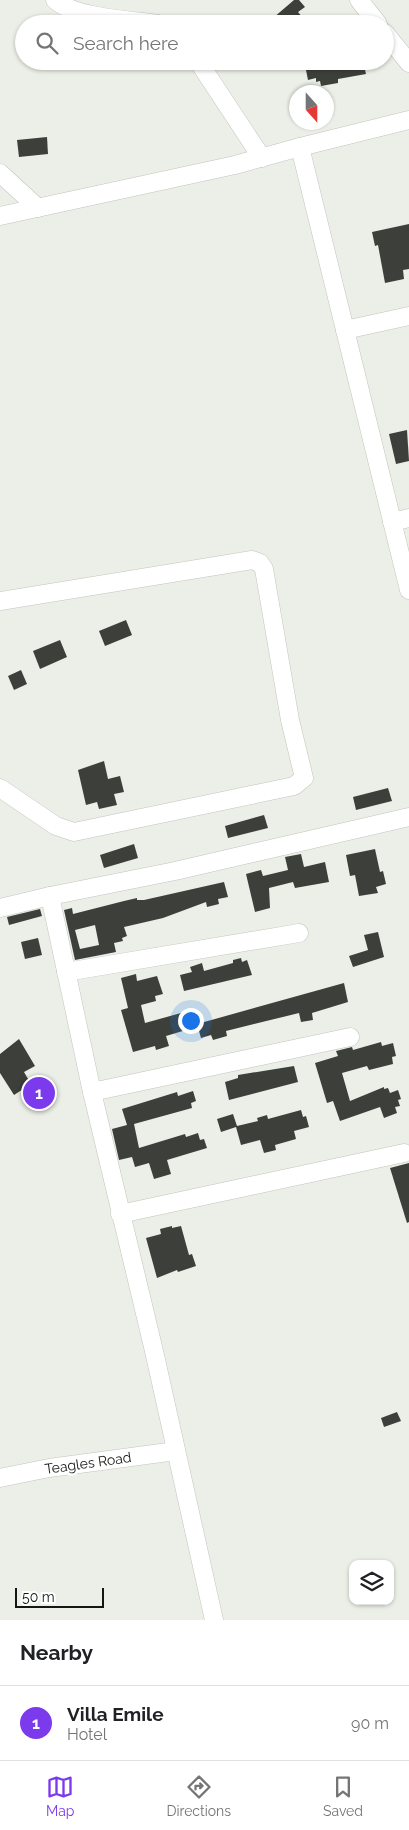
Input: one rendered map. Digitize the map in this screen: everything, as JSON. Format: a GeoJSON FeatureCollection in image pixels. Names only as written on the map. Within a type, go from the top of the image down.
{"type":"FeatureCollection","features":[{"type":"Feature","properties":{"kind":"street"},"geometry":{"type":"LineString","coordinates":[[55,0],[67,7],[95,15]]}},
{"type":"Feature","properties":{"kind":"street"},"geometry":{"type":"LineString","coordinates":[[359,0],[371,15]]}},
{"type":"Feature","properties":{"kind":"street"},"geometry":{"type":"LineString","coordinates":[[394,44],[409,63]]}},
{"type":"Feature","properties":{"kind":"street"},"geometry":{"type":"LineString","coordinates":[[204,70],[262,158]]}},
{"type":"Feature","properties":{"kind":"street"},"geometry":{"type":"LineString","coordinates":[[0,216],[262,158],[409,120]]}},
{"type":"Feature","properties":{"kind":"street"},"geometry":{"type":"LineString","coordinates":[[300,147],[409,590]]}},
{"type":"Feature","properties":{"kind":"street"},"geometry":{"type":"LineString","coordinates":[[0,173],[38,208]]}},
{"type":"Feature","properties":{"kind":"street"},"geometry":{"type":"LineString","coordinates":[[345,330],[409,316]]}},
{"type":"Feature","properties":{"kind":"street"},"geometry":{"type":"LineString","coordinates":[[392,522],[409,518]]}},
{"type":"Feature","properties":{"kind":"street"},"geometry":{"type":"LineString","coordinates":[[0,601],[252,560],[260,563],[264,569],[290,720],[304,778],[294,786],[74,832],[56,826],[0,788]]}},
{"type":"Feature","properties":{"kind":"street"},"geometry":{"type":"LineString","coordinates":[[0,908],[409,818]]}},
{"type":"Feature","properties":{"kind":"street"},"geometry":{"type":"LineString","coordinates":[[50,896],[92,1092],[214,1620]]}},
{"type":"Feature","properties":{"kind":"street"},"geometry":{"type":"LineString","coordinates":[[66,972],[299,933]]}},
{"type":"Feature","properties":{"kind":"street"},"geometry":{"type":"LineString","coordinates":[[92,1092],[350,1036]]}},
{"type":"Feature","properties":{"kind":"street"},"geometry":{"type":"LineString","coordinates":[[120,1214],[404,1152]]}},
{"type":"Feature","properties":{"kind":"street","name":"Teagles Road"},"geometry":{"type":"LineString","coordinates":[[0,1478],[49,1468],[176,1451]]}},
{"type":"Feature","properties":{"kind":"building"},"geometry":{"type":"Polygon","coordinates":[[[294,0],[299,0],[305,7],[298,12],[300,15],[276,15],[294,0]]]}},
{"type":"Feature","properties":{"kind":"building"},"geometry":{"type":"Polygon","coordinates":[[[306,70],[365,70],[366,74],[338,79],[338,83],[327,85],[321,85],[320,81],[316,82],[316,78],[308,80],[306,70]]]}},
{"type":"Feature","properties":{"kind":"building"},"geometry":{"type":"Polygon","coordinates":[[[47,137],[48,154],[19,157],[17,140],[47,137]]]}},
{"type":"Feature","properties":{"kind":"building"},"geometry":{"type":"Polygon","coordinates":[[[409,224],[409,269],[403,270],[404,279],[385,283],[378,245],[375,246],[372,232],[409,224]]]}},
{"type":"Feature","properties":{"kind":"building"},"geometry":{"type":"Polygon","coordinates":[[[407,430],[409,461],[396,464],[389,434],[407,430]]]}},
{"type":"Feature","properties":{"kind":"building"},"geometry":{"type":"Polygon","coordinates":[[[126,620],[132,635],[105,646],[99,631],[126,620]]]}},
{"type":"Feature","properties":{"kind":"building"},"geometry":{"type":"Polygon","coordinates":[[[60,640],[67,657],[40,669],[33,651],[60,640]]]}},
{"type":"Feature","properties":{"kind":"building"},"geometry":{"type":"Polygon","coordinates":[[[21,670],[27,684],[14,690],[8,676],[21,670]]]}},
{"type":"Feature","properties":{"kind":"building"},"geometry":{"type":"Polygon","coordinates":[[[104,761],[108,779],[120,776],[124,792],[114,794],[117,805],[99,809],[97,802],[86,805],[78,770],[104,761]]]}},
{"type":"Feature","properties":{"kind":"building"},"geometry":{"type":"Polygon","coordinates":[[[388,788],[392,801],[356,810],[353,797],[388,788]]]}},
{"type":"Feature","properties":{"kind":"building"},"geometry":{"type":"Polygon","coordinates":[[[264,815],[268,828],[228,838],[225,826],[264,815]]]}},
{"type":"Feature","properties":{"kind":"building"},"geometry":{"type":"Polygon","coordinates":[[[134,844],[138,858],[104,868],[100,855],[134,844]]]}},
{"type":"Feature","properties":{"kind":"building"},"geometry":{"type":"Polygon","coordinates":[[[375,849],[380,872],[383,871],[386,884],[376,887],[378,893],[359,896],[355,875],[350,876],[346,855],[375,849]]]}},
{"type":"Feature","properties":{"kind":"building"},"geometry":{"type":"Polygon","coordinates":[[[301,854],[304,867],[325,862],[329,882],[295,888],[293,882],[269,888],[270,908],[255,912],[246,874],[261,870],[263,876],[288,870],[285,857],[301,854]]]}},
{"type":"Feature","properties":{"kind":"building"},"geometry":{"type":"Polygon","coordinates":[[[224,882],[228,897],[218,899],[219,904],[207,907],[206,902],[163,918],[124,927],[127,936],[122,938],[123,941],[114,943],[116,952],[75,960],[64,910],[72,908],[73,914],[137,898],[137,900],[224,882]],[[95,925],[75,930],[80,949],[99,945],[95,925]]]}},
{"type":"Feature","properties":{"kind":"building"},"geometry":{"type":"Polygon","coordinates":[[[40,909],[42,916],[9,925],[7,917],[40,909]]]}},
{"type":"Feature","properties":{"kind":"building"},"geometry":{"type":"Polygon","coordinates":[[[378,932],[384,957],[353,967],[349,956],[368,950],[364,935],[378,932]]]}},
{"type":"Feature","properties":{"kind":"building"},"geometry":{"type":"Polygon","coordinates":[[[38,938],[42,955],[25,959],[21,942],[38,938]]]}},
{"type":"Feature","properties":{"kind":"building"},"geometry":{"type":"Polygon","coordinates":[[[241,958],[242,962],[247,960],[252,975],[184,991],[180,975],[192,972],[190,967],[202,963],[204,971],[233,963],[233,960],[241,958]]]}},
{"type":"Feature","properties":{"kind":"building"},"geometry":{"type":"Polygon","coordinates":[[[136,974],[137,981],[157,976],[163,994],[155,996],[156,1001],[141,1005],[145,1023],[181,1013],[186,1030],[166,1036],[169,1046],[156,1050],[155,1046],[133,1052],[121,1010],[128,1008],[121,978],[136,974]]]}},
{"type":"Feature","properties":{"kind":"building"},"geometry":{"type":"Polygon","coordinates":[[[344,983],[348,1002],[312,1013],[313,1020],[301,1022],[299,1013],[226,1031],[227,1036],[213,1040],[211,1035],[201,1038],[197,1024],[344,983]]]}},
{"type":"Feature","properties":{"kind":"building"},"geometry":{"type":"Polygon","coordinates":[[[19,1039],[35,1066],[24,1072],[31,1084],[14,1095],[0,1073],[0,1054],[19,1039]]]}},
{"type":"Feature","properties":{"kind":"building"},"geometry":{"type":"Polygon","coordinates":[[[381,1042],[382,1046],[393,1043],[396,1056],[392,1057],[393,1064],[369,1070],[367,1066],[342,1073],[350,1101],[384,1087],[384,1089],[388,1088],[390,1093],[398,1090],[401,1099],[398,1100],[400,1106],[395,1107],[397,1113],[384,1118],[380,1107],[340,1121],[333,1101],[327,1103],[315,1063],[338,1056],[336,1051],[352,1047],[353,1050],[381,1042]]]}},
{"type":"Feature","properties":{"kind":"building"},"geometry":{"type":"Polygon","coordinates":[[[294,1066],[298,1082],[229,1100],[225,1082],[238,1078],[238,1075],[294,1066]]]}},
{"type":"Feature","properties":{"kind":"building"},"geometry":{"type":"Polygon","coordinates":[[[193,1091],[196,1101],[191,1103],[192,1108],[134,1124],[139,1148],[185,1134],[186,1137],[198,1133],[200,1140],[204,1139],[207,1148],[167,1160],[171,1174],[154,1179],[149,1163],[135,1167],[132,1157],[119,1160],[112,1129],[127,1125],[122,1109],[177,1092],[178,1096],[193,1091]]]}},
{"type":"Feature","properties":{"kind":"building"},"geometry":{"type":"Polygon","coordinates":[[[301,1110],[303,1117],[306,1116],[309,1127],[294,1131],[296,1139],[275,1145],[276,1150],[264,1153],[260,1140],[241,1145],[236,1127],[221,1132],[217,1119],[233,1114],[237,1126],[258,1121],[257,1118],[267,1115],[268,1119],[301,1110]]]}},
{"type":"Feature","properties":{"kind":"building"},"geometry":{"type":"Polygon","coordinates":[[[409,1163],[409,1222],[407,1223],[390,1168],[409,1163]]]}},
{"type":"Feature","properties":{"kind":"building"},"geometry":{"type":"Polygon","coordinates":[[[172,1226],[172,1228],[181,1226],[189,1255],[192,1254],[196,1266],[178,1272],[177,1270],[157,1278],[146,1238],[161,1234],[160,1229],[172,1226]]]}},
{"type":"Feature","properties":{"kind":"building"},"geometry":{"type":"Polygon","coordinates":[[[397,1412],[401,1421],[384,1427],[381,1418],[397,1412]]]}},
{"type":"Feature","properties":{"kind":"place","name":"Villa Emile"},"geometry":{"type":"Point","coordinates":[39,1093]}}]}
